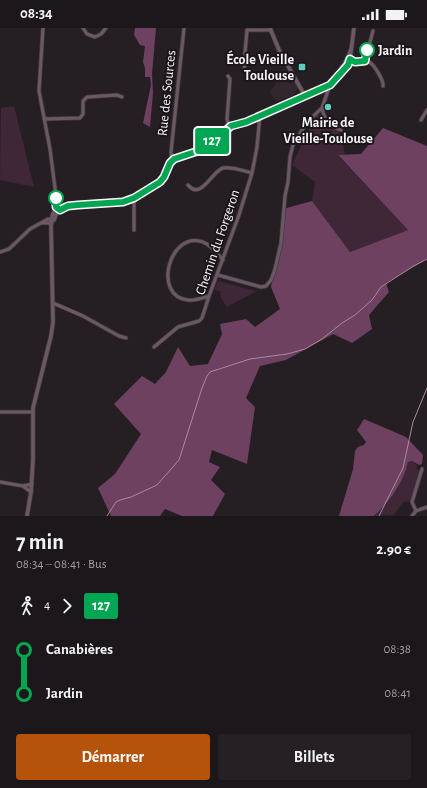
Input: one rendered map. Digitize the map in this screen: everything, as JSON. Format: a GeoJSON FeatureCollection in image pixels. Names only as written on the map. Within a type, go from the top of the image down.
{"type":"FeatureCollection","features":[{"type":"Feature","properties":{"kind":"street"},"geometry":{"type":"LineString","coordinates":[[43,28],[39,91],[50,149],[56,196],[60,208]]}},
{"type":"Feature","properties":{"kind":"street"},"geometry":{"type":"LineString","coordinates":[[83,28],[87,34],[93,37],[101,34],[106,28]]}},
{"type":"Feature","properties":{"kind":"street","name":"Rue des Sources"},"geometry":{"type":"LineString","coordinates":[[172,160],[171,152],[184,28]]}},
{"type":"Feature","properties":{"kind":"street"},"geometry":{"type":"LineString","coordinates":[[27,516],[32,484],[34,448],[33,410],[51,336],[53,303],[52,222],[55,215],[60,208],[78,205],[117,203],[134,198],[160,182],[172,160],[198,151],[218,137],[229,126],[246,122],[330,85],[334,82],[349,59],[354,28]]}},
{"type":"Feature","properties":{"kind":"street"},"geometry":{"type":"LineString","coordinates":[[245,72],[244,64],[247,30],[271,29],[279,50],[305,95]]}},
{"type":"Feature","properties":{"kind":"street"},"geometry":{"type":"LineString","coordinates":[[365,61],[373,30]]}},
{"type":"Feature","properties":{"kind":"street"},"geometry":{"type":"LineString","coordinates":[[349,59],[355,62],[365,61],[373,64],[383,81],[383,86]]}},
{"type":"Feature","properties":{"kind":"street"},"geometry":{"type":"LineString","coordinates":[[228,76],[230,79],[227,119],[229,126]]}},
{"type":"Feature","properties":{"kind":"street"},"geometry":{"type":"LineString","coordinates":[[218,275],[261,287],[264,287],[268,283],[275,269],[281,243],[290,157],[293,146],[307,122],[322,108],[330,85]]}},
{"type":"Feature","properties":{"kind":"street"},"geometry":{"type":"LineString","coordinates":[[44,119],[80,118],[83,114],[83,101],[87,97],[117,95],[122,97]]}},
{"type":"Feature","properties":{"kind":"street"},"geometry":{"type":"LineString","coordinates":[[322,108],[326,120],[334,127],[341,130]]}},
{"type":"Feature","properties":{"kind":"street"},"geometry":{"type":"LineString","coordinates":[[421,120],[427,110]]}},
{"type":"Feature","properties":{"kind":"street","name":"Chemin du Forgeron"},"geometry":{"type":"LineString","coordinates":[[154,347],[178,327],[201,320],[242,208],[252,173],[257,148],[260,115]]}},
{"type":"Feature","properties":{"kind":"street"},"geometry":{"type":"LineString","coordinates":[[188,185],[191,188],[201,188],[208,184],[215,173],[226,168],[252,173]]}},
{"type":"Feature","properties":{"kind":"street"},"geometry":{"type":"LineString","coordinates":[[56,196],[60,208]]}},
{"type":"Feature","properties":{"kind":"street"},"geometry":{"type":"LineString","coordinates":[[134,198],[134,230]]}},
{"type":"Feature","properties":{"kind":"street"},"geometry":{"type":"LineString","coordinates":[[0,252],[9,249],[30,229],[46,220],[52,222]]}},
{"type":"Feature","properties":{"kind":"street"},"geometry":{"type":"LineString","coordinates":[[209,296],[186,300],[181,299],[174,294],[168,277],[168,268],[171,259],[179,248],[186,242],[194,240],[205,242],[223,260]]}},
{"type":"Feature","properties":{"kind":"street"},"geometry":{"type":"LineString","coordinates":[[53,303],[83,316],[119,336],[126,338]]}},
{"type":"Feature","properties":{"kind":"street"},"geometry":{"type":"LineString","coordinates":[[0,412],[22,412],[33,410]]}},
{"type":"Feature","properties":{"kind":"street"},"geometry":{"type":"LineString","coordinates":[[416,510],[412,502],[422,469]]}},
{"type":"Feature","properties":{"kind":"street"},"geometry":{"type":"LineString","coordinates":[[0,482],[23,486],[32,484]]}},
{"type":"Feature","properties":{"kind":"street"},"geometry":{"type":"LineString","coordinates":[[23,486],[31,492]]}},
{"type":"Feature","properties":{"kind":"street"},"geometry":{"type":"LineString","coordinates":[[412,516],[416,510],[427,508]]}},
{"type":"Feature","properties":{"kind":"shaded area"},"geometry":{"type":"Polygon","coordinates":[[[135,28],[156,28],[152,74],[153,93],[150,127],[143,123],[151,85],[150,77],[145,77],[143,62],[145,46],[140,45],[134,35],[135,28]]]}},
{"type":"Feature","properties":{"kind":"shaded area"},"geometry":{"type":"Polygon","coordinates":[[[278,80],[286,80],[288,83],[295,83],[298,89],[291,96],[278,101],[273,98],[270,92],[278,80]]]}},
{"type":"Feature","properties":{"kind":"shaded area"},"geometry":{"type":"Polygon","coordinates":[[[14,106],[34,187],[0,180],[1,108],[14,106]]]}},
{"type":"Feature","properties":{"kind":"shaded area"},"geometry":{"type":"Polygon","coordinates":[[[320,115],[332,123],[341,136],[345,155],[338,156],[408,230],[350,252],[312,201],[315,182],[292,165],[315,116],[320,115]]]}},
{"type":"Feature","properties":{"kind":"shaded area"},"geometry":{"type":"Polygon","coordinates":[[[383,128],[427,146],[427,259],[386,283],[389,292],[369,315],[372,329],[352,343],[333,334],[286,360],[260,366],[246,398],[255,407],[247,464],[212,450],[209,462],[220,467],[211,480],[225,494],[213,516],[182,516],[165,509],[160,516],[111,516],[98,488],[115,474],[141,434],[114,404],[142,376],[155,384],[166,372],[178,347],[190,366],[208,364],[222,334],[220,324],[246,319],[255,327],[280,309],[271,287],[280,242],[283,209],[312,201],[350,252],[408,230],[338,155],[361,154],[383,128]]]}},
{"type":"Feature","properties":{"kind":"shaded area"},"geometry":{"type":"Polygon","coordinates":[[[218,281],[256,291],[227,307],[221,298],[220,291],[214,290],[218,281]]]}},
{"type":"Feature","properties":{"kind":"shaded area"},"geometry":{"type":"Polygon","coordinates":[[[364,419],[406,437],[423,455],[422,464],[419,465],[412,461],[408,462],[403,478],[395,492],[374,516],[339,516],[353,469],[355,451],[366,442],[357,430],[364,419]]]}},
{"type":"Feature","properties":{"kind":"shaded area"},"geometry":{"type":"Polygon","coordinates":[[[408,461],[412,461],[416,465],[420,474],[410,501],[403,502],[394,515],[374,516],[386,505],[396,492],[408,461]]]}},
{"type":"Feature","properties":{"kind":"waterway"},"geometry":{"type":"LineString","coordinates":[[107,516],[116,502],[157,485],[179,460],[202,388],[210,372],[250,359],[287,354],[305,349],[322,339],[355,315],[372,300],[381,287],[427,259]]}},
{"type":"Feature","properties":{"kind":"waterway"},"geometry":{"type":"LineString","coordinates":[[379,516],[403,468],[413,422],[427,388]]}},
{"type":"Feature","properties":{"kind":"bus line","name":"127"},"geometry":{"type":"LineString","coordinates":[[56,198],[56,207],[60,210],[68,206],[123,202],[134,198],[158,184],[164,177],[172,160],[198,151],[231,126],[243,124],[260,115],[330,85],[348,65],[350,59],[355,62],[365,61],[367,50]]}},
{"type":"Feature","properties":{"kind":"place","name":"Jardin"},"geometry":{"type":"Point","coordinates":[367,50]}},
{"type":"Feature","properties":{"kind":"place","name":"École Vieille Toulouse"},"geometry":{"type":"Point","coordinates":[302,67]}},
{"type":"Feature","properties":{"kind":"place","name":"Mairie de Vieille-Toulouse"},"geometry":{"type":"Point","coordinates":[328,107]}}]}
